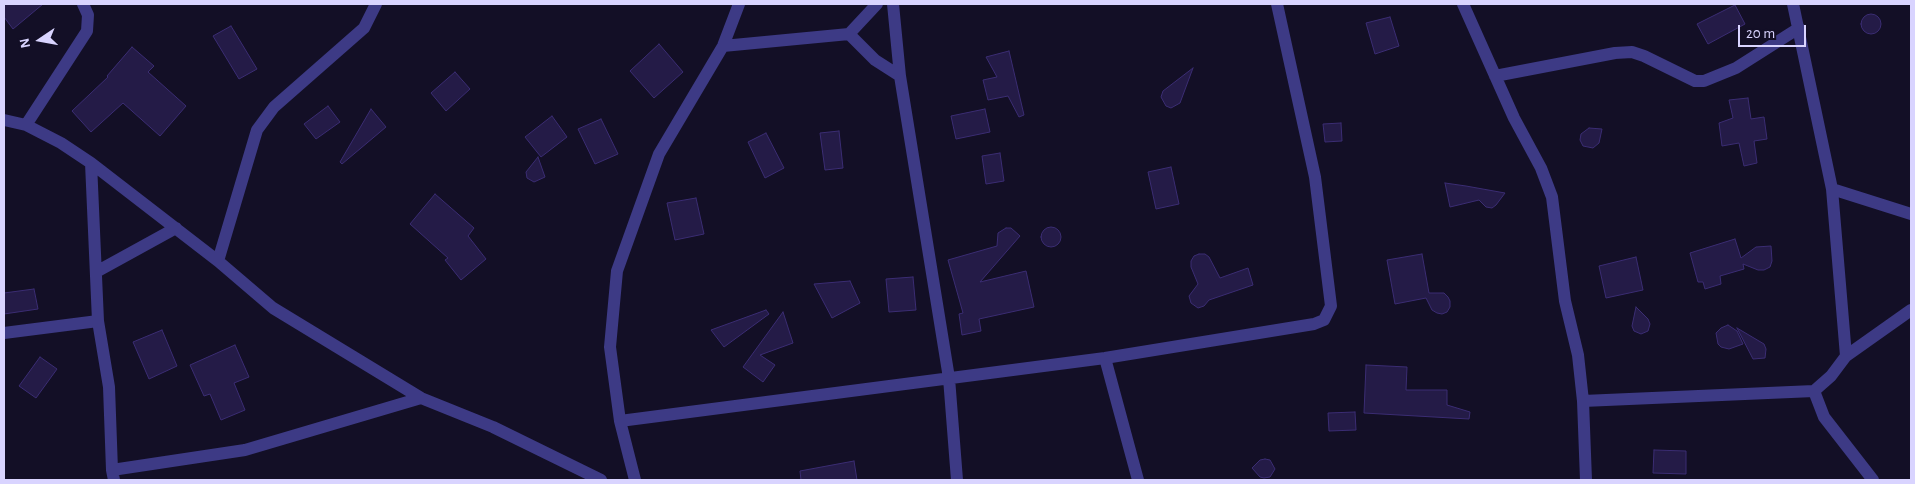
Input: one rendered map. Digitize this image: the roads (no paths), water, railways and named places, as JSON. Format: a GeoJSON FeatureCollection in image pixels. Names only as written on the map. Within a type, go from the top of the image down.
{"type":"FeatureCollection","features":[{"type":"Feature","properties":{"kind":"street"},"geometry":{"type":"LineString","coordinates":[[26,124],[87,31],[88,15],[82,4]]}},
{"type":"Feature","properties":{"kind":"street"},"geometry":{"type":"LineString","coordinates":[[218,261],[257,130],[274,107],[364,28],[376,4]]}},
{"type":"Feature","properties":{"kind":"street"},"geometry":{"type":"LineString","coordinates":[[635,480],[620,421],[610,347],[617,271],[659,154],[723,46],[739,4]]}},
{"type":"Feature","properties":{"kind":"street"},"geometry":{"type":"LineString","coordinates":[[723,46],[849,34],[876,4]]}},
{"type":"Feature","properties":{"kind":"street"},"geometry":{"type":"LineString","coordinates":[[893,4],[900,76],[949,378],[957,480]]}},
{"type":"Feature","properties":{"kind":"street"},"geometry":{"type":"LineString","coordinates":[[620,421],[1105,358],[1314,324],[1324,320],[1331,306],[1315,177],[1277,4]]}},
{"type":"Feature","properties":{"kind":"street"},"geometry":{"type":"LineString","coordinates":[[1463,4],[1514,118],[1541,168],[1552,197],[1565,301],[1578,355],[1583,401],[1586,480]]}},
{"type":"Feature","properties":{"kind":"street"},"geometry":{"type":"LineString","coordinates":[[1793,4],[1832,189],[1846,356]]}},
{"type":"Feature","properties":{"kind":"street"},"geometry":{"type":"LineString","coordinates":[[1495,76],[1614,53],[1632,52],[1695,81],[1704,81],[1736,68],[1799,28]]}},
{"type":"Feature","properties":{"kind":"street"},"geometry":{"type":"LineString","coordinates":[[849,34],[875,60],[900,76]]}},
{"type":"Feature","properties":{"kind":"street"},"geometry":{"type":"LineString","coordinates":[[4,120],[26,124],[61,143],[91,163],[176,228],[273,308],[421,398],[493,427],[601,480]]}},
{"type":"Feature","properties":{"kind":"street"},"geometry":{"type":"LineString","coordinates":[[91,163],[98,321],[109,387],[113,475],[245,450],[421,398]]}},
{"type":"Feature","properties":{"kind":"street"},"geometry":{"type":"LineString","coordinates":[[1832,189],[1911,214]]}},
{"type":"Feature","properties":{"kind":"street"},"geometry":{"type":"LineString","coordinates":[[96,272],[176,228]]}},
{"type":"Feature","properties":{"kind":"street"},"geometry":{"type":"LineString","coordinates":[[1583,401],[1814,391],[1831,376],[1846,356],[1911,310]]}},
{"type":"Feature","properties":{"kind":"street"},"geometry":{"type":"LineString","coordinates":[[4,333],[98,321]]}},
{"type":"Feature","properties":{"kind":"street"},"geometry":{"type":"LineString","coordinates":[[1105,358],[1138,480]]}},
{"type":"Feature","properties":{"kind":"street"},"geometry":{"type":"LineString","coordinates":[[1814,391],[1824,416],[1873,480]]}}]}
